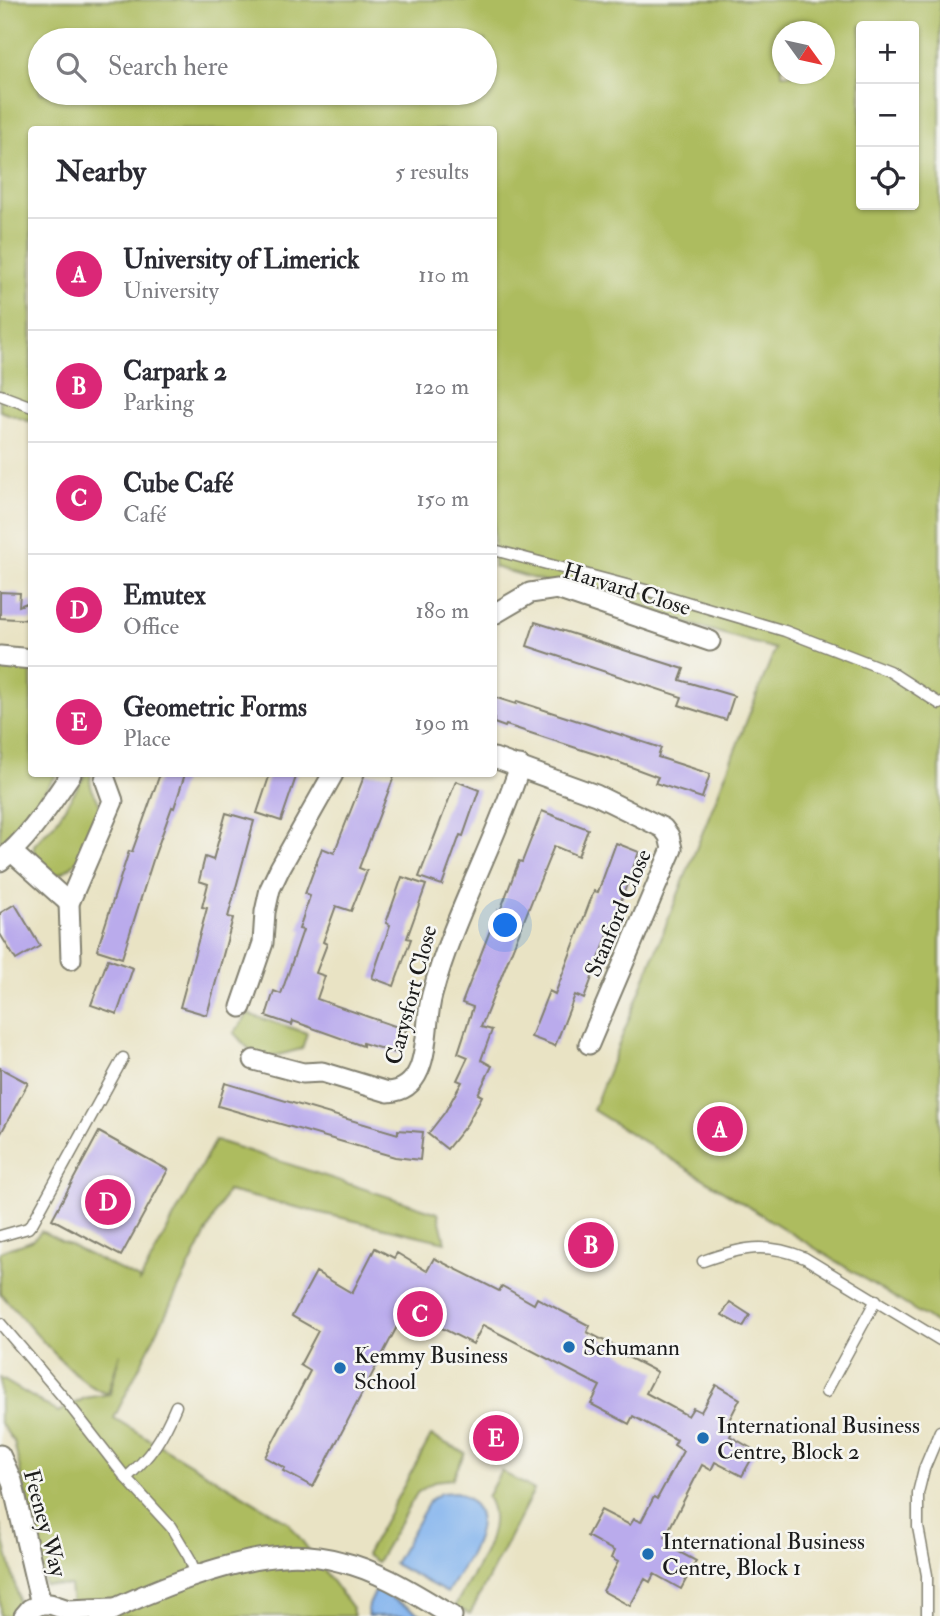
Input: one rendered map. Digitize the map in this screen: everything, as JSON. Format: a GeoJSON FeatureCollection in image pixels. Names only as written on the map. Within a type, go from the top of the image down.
{"type":"FeatureCollection","features":[{"type":"Feature","properties":{"kind":"street","name":"Harvard Close"},"geometry":{"type":"LineString","coordinates":[[497,612],[530,593],[557,589],[709,641]]}},
{"type":"Feature","properties":{"kind":"street"},"geometry":{"type":"LineString","coordinates":[[0,656],[28,659]]}},
{"type":"Feature","properties":{"kind":"street","name":"Stanford Close"},"geometry":{"type":"LineString","coordinates":[[497,759],[596,795],[663,828],[669,836],[672,849],[589,1044]]}},
{"type":"Feature","properties":{"kind":"street","name":"Carysfort Close"},"geometry":{"type":"LineString","coordinates":[[254,1060],[303,1073],[322,1072],[388,1092],[399,1092],[415,1079],[424,1052],[430,1000],[443,955],[520,766]]}},
{"type":"Feature","properties":{"kind":"street"},"geometry":{"type":"LineString","coordinates":[[69,777],[31,831],[6,857],[69,903]]}},
{"type":"Feature","properties":{"kind":"street"},"geometry":{"type":"LineString","coordinates":[[241,1007],[263,943],[270,889],[331,777]]}},
{"type":"Feature","properties":{"kind":"street"},"geometry":{"type":"LineString","coordinates":[[71,959],[69,903],[113,801],[105,779]]}},
{"type":"Feature","properties":{"kind":"street","name":"Feeney Way"},"geometry":{"type":"LineString","coordinates":[[0,1455],[12,1481],[56,1609]]}},
{"type":"Feature","properties":{"kind":"street"},"geometry":{"type":"LineString","coordinates":[[24,1616],[30,1609],[108,1612],[197,1577],[262,1558],[285,1555],[351,1564],[376,1574],[452,1616]]}},
{"type":"Feature","properties":{"kind":"lane"},"geometry":{"type":"LineString","coordinates":[[0,395],[28,406]]}},
{"type":"Feature","properties":{"kind":"lane"},"geometry":{"type":"LineString","coordinates":[[497,551],[653,592],[785,631],[889,671],[940,704]]}},
{"type":"Feature","properties":{"kind":"lane"},"geometry":{"type":"LineString","coordinates":[[0,1236],[28,1228],[33,1222],[123,1058]]}},
{"type":"Feature","properties":{"kind":"lane"},"geometry":{"type":"LineString","coordinates":[[703,1261],[749,1247],[771,1247],[805,1258],[940,1340]]}},
{"type":"Feature","properties":{"kind":"lane"},"geometry":{"type":"LineString","coordinates":[[826,1392],[876,1300]]}},
{"type":"Feature","properties":{"kind":"lane"},"geometry":{"type":"LineString","coordinates":[[0,1323],[63,1397],[126,1478],[170,1527],[189,1557],[197,1577]]}},
{"type":"Feature","properties":{"kind":"lane"},"geometry":{"type":"LineString","coordinates":[[126,1478],[146,1460],[164,1433],[176,1406]]}},
{"type":"Feature","properties":{"kind":"lane"},"geometry":{"type":"LineString","coordinates":[[927,1616],[927,1575],[918,1527],[918,1493],[924,1469],[940,1432]]}},
{"type":"Feature","properties":{"kind":"green space"},"geometry":{"type":"Polygon","coordinates":[[[0,0],[940,0],[940,1326],[593,1110],[775,649],[497,568],[497,126],[28,126],[28,421],[0,411],[0,0]]]}},
{"type":"Feature","properties":{"kind":"green space"},"geometry":{"type":"Polygon","coordinates":[[[0,664],[28,666],[28,777],[55,777],[29,813],[0,844],[0,664]]]}},
{"type":"Feature","properties":{"kind":"green space"},"geometry":{"type":"Polygon","coordinates":[[[84,777],[90,777],[92,789],[101,811],[77,861],[61,873],[50,876],[37,863],[34,845],[55,823],[84,777]]]}},
{"type":"Feature","properties":{"kind":"green space"},"geometry":{"type":"Polygon","coordinates":[[[248,1014],[307,1033],[302,1049],[264,1058],[258,1056],[234,1033],[248,1014]]]}},
{"type":"Feature","properties":{"kind":"green space"},"geometry":{"type":"Polygon","coordinates":[[[215,1140],[438,1213],[445,1242],[227,1191],[114,1418],[288,1522],[352,1608],[354,1616],[73,1616],[70,1586],[45,1585],[14,1442],[0,1423],[0,1378],[58,1412],[85,1398],[110,1394],[120,1353],[108,1393],[97,1390],[83,1380],[52,1351],[0,1293],[0,1252],[28,1242],[41,1231],[139,1279],[139,1283],[215,1140]]]}},
{"type":"Feature","properties":{"kind":"green space"},"geometry":{"type":"Polygon","coordinates":[[[431,1436],[465,1453],[452,1479],[435,1481],[417,1493],[377,1562],[366,1555],[431,1436]]]}},
{"type":"Feature","properties":{"kind":"green space"},"geometry":{"type":"Polygon","coordinates":[[[501,1471],[534,1490],[470,1614],[455,1606],[485,1552],[493,1523],[492,1509],[487,1497],[501,1471]]]}},
{"type":"Feature","properties":{"kind":"green space"},"geometry":{"type":"Polygon","coordinates":[[[0,1525],[18,1596],[18,1616],[0,1616],[0,1525]]]}},
{"type":"Feature","properties":{"kind":"water"},"geometry":{"type":"Polygon","coordinates":[[[456,1492],[471,1501],[478,1512],[480,1525],[471,1553],[447,1593],[394,1564],[430,1500],[441,1493],[456,1492]]]}},
{"type":"Feature","properties":{"kind":"water"},"geometry":{"type":"Polygon","coordinates":[[[376,1590],[424,1616],[368,1616],[367,1609],[376,1590]]]}},
{"type":"Feature","properties":{"kind":"building"},"geometry":{"type":"Polygon","coordinates":[[[0,592],[20,593],[19,606],[28,603],[28,620],[0,618],[0,592]]]}},
{"type":"Feature","properties":{"kind":"building"},"geometry":{"type":"Polygon","coordinates":[[[535,622],[684,669],[680,680],[734,696],[726,720],[679,705],[682,697],[527,646],[535,622]]]}},
{"type":"Feature","properties":{"kind":"building"},"geometry":{"type":"Polygon","coordinates":[[[497,698],[516,704],[517,701],[661,748],[658,757],[710,774],[702,798],[655,783],[658,777],[607,758],[506,725],[497,724],[497,698]]]}},
{"type":"Feature","properties":{"kind":"building"},"geometry":{"type":"Polygon","coordinates":[[[159,777],[184,777],[154,857],[122,958],[97,950],[129,851],[132,852],[159,777]]]}},
{"type":"Feature","properties":{"kind":"building"},"geometry":{"type":"Polygon","coordinates":[[[269,777],[296,777],[281,821],[257,813],[269,777]]]}},
{"type":"Feature","properties":{"kind":"building"},"geometry":{"type":"Polygon","coordinates":[[[364,777],[394,777],[359,868],[367,871],[351,911],[336,906],[323,942],[327,944],[316,973],[325,976],[317,999],[406,1030],[399,1054],[363,1043],[363,1046],[293,1021],[292,1025],[266,1016],[274,991],[281,994],[303,930],[299,929],[310,896],[305,894],[322,848],[334,853],[364,777]]]}},
{"type":"Feature","properties":{"kind":"building"},"geometry":{"type":"Polygon","coordinates":[[[456,781],[479,790],[442,885],[419,877],[456,781]]]}},
{"type":"Feature","properties":{"kind":"building"},"geometry":{"type":"Polygon","coordinates":[[[542,811],[588,829],[578,856],[554,846],[481,1027],[492,1030],[481,1060],[492,1066],[478,1094],[482,1096],[467,1124],[447,1149],[428,1134],[445,1112],[462,1082],[457,1080],[468,1057],[458,1053],[473,1007],[462,1003],[498,910],[500,911],[519,861],[522,862],[542,811]]]}},
{"type":"Feature","properties":{"kind":"building"},"geometry":{"type":"Polygon","coordinates":[[[226,813],[254,821],[228,917],[233,918],[207,1015],[180,1007],[207,908],[202,907],[208,884],[199,881],[205,857],[213,860],[226,813]]]}},
{"type":"Feature","properties":{"kind":"building"},"geometry":{"type":"Polygon","coordinates":[[[616,843],[639,852],[584,999],[575,995],[555,1046],[531,1037],[549,991],[555,994],[594,891],[598,892],[616,843]]]}},
{"type":"Feature","properties":{"kind":"building"},"geometry":{"type":"Polygon","coordinates":[[[402,877],[426,885],[407,938],[411,939],[394,986],[372,978],[390,925],[386,923],[402,877]]]}},
{"type":"Feature","properties":{"kind":"building"},"geometry":{"type":"Polygon","coordinates":[[[15,904],[40,946],[16,960],[0,934],[0,913],[15,904]]]}},
{"type":"Feature","properties":{"kind":"building"},"geometry":{"type":"Polygon","coordinates":[[[108,959],[133,968],[117,1014],[91,1005],[108,959]]]}},
{"type":"Feature","properties":{"kind":"building"},"geometry":{"type":"Polygon","coordinates":[[[0,1068],[28,1083],[0,1135],[0,1068]]]}},
{"type":"Feature","properties":{"kind":"building"},"geometry":{"type":"Polygon","coordinates":[[[225,1083],[398,1134],[398,1130],[423,1132],[420,1160],[395,1157],[218,1106],[225,1083]]]}},
{"type":"Feature","properties":{"kind":"building"},"geometry":{"type":"Polygon","coordinates":[[[99,1132],[168,1170],[121,1256],[52,1219],[99,1132]]]}},
{"type":"Feature","properties":{"kind":"building"},"geometry":{"type":"Polygon","coordinates":[[[375,1248],[394,1258],[397,1253],[427,1271],[434,1258],[499,1291],[502,1286],[534,1304],[537,1298],[590,1326],[587,1332],[657,1372],[646,1393],[688,1416],[693,1408],[701,1412],[716,1385],[740,1399],[727,1424],[734,1428],[730,1436],[756,1451],[742,1476],[715,1462],[711,1470],[702,1465],[665,1537],[671,1540],[668,1546],[696,1561],[681,1589],[654,1574],[650,1582],[645,1579],[630,1606],[603,1591],[618,1562],[611,1558],[614,1551],[587,1536],[601,1510],[630,1525],[634,1519],[641,1522],[683,1451],[674,1445],[677,1440],[633,1416],[629,1424],[591,1404],[600,1386],[483,1325],[473,1344],[434,1324],[429,1333],[401,1319],[313,1487],[283,1471],[285,1468],[265,1457],[310,1371],[300,1365],[318,1331],[292,1316],[316,1272],[352,1293],[375,1248]]]}},
{"type":"Feature","properties":{"kind":"building"},"geometry":{"type":"Polygon","coordinates":[[[730,1302],[750,1315],[743,1327],[722,1315],[730,1302]]]}},
{"type":"Feature","properties":{"kind":"place","name":"University of Limerick"},"geometry":{"type":"Point","coordinates":[720,1129]}},
{"type":"Feature","properties":{"kind":"place","name":"Emutex"},"geometry":{"type":"Point","coordinates":[108,1202]}},
{"type":"Feature","properties":{"kind":"place","name":"Carpark 2"},"geometry":{"type":"Point","coordinates":[591,1245]}},
{"type":"Feature","properties":{"kind":"place","name":"Cube Café"},"geometry":{"type":"Point","coordinates":[420,1314]}},
{"type":"Feature","properties":{"kind":"place","name":"Schumann"},"geometry":{"type":"Point","coordinates":[569,1347]}},
{"type":"Feature","properties":{"kind":"place","name":"Kemmy Business School"},"geometry":{"type":"Point","coordinates":[340,1368]}},
{"type":"Feature","properties":{"kind":"place","name":"Geometric Forms"},"geometry":{"type":"Point","coordinates":[496,1438]}},
{"type":"Feature","properties":{"kind":"place","name":"International Business Centre, Block 2"},"geometry":{"type":"Point","coordinates":[703,1438]}},
{"type":"Feature","properties":{"kind":"place","name":"International Business Centre, Block 1"},"geometry":{"type":"Point","coordinates":[648,1554]}}]}
